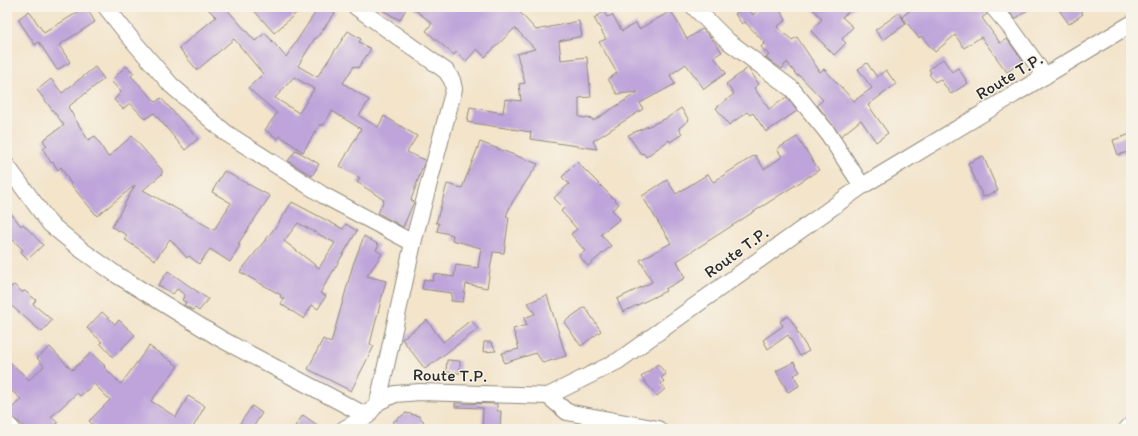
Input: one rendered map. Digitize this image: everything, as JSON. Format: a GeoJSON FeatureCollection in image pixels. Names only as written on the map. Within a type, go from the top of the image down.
{"type":"FeatureCollection","features":[{"type":"Feature","properties":{"kind":"street"},"geometry":{"type":"LineString","coordinates":[[106,7],[171,85],[226,133],[323,195],[413,243]]}},
{"type":"Feature","properties":{"kind":"street"},"geometry":{"type":"LineString","coordinates":[[356,7],[446,71],[452,80],[454,89],[413,243],[378,402]]}},
{"type":"Feature","properties":{"kind":"street"},"geometry":{"type":"LineString","coordinates":[[694,7],[728,41],[792,89],[827,132],[862,186]]}},
{"type":"Feature","properties":{"kind":"street"},"geometry":{"type":"LineString","coordinates":[[993,7],[1010,27],[1045,76]]}},
{"type":"Feature","properties":{"kind":"street","name":"Route T.P."},"geometry":{"type":"LineString","coordinates":[[344,429],[367,416],[378,402],[395,394],[420,392],[548,396],[618,361],[862,186],[1131,24]]}},
{"type":"Feature","properties":{"kind":"street"},"geometry":{"type":"LineString","coordinates":[[7,166],[50,224],[117,276],[221,339],[367,416]]}},
{"type":"Feature","properties":{"kind":"street"},"geometry":{"type":"LineString","coordinates":[[548,396],[567,412],[658,429]]}},
{"type":"Feature","properties":{"kind":"street"},"geometry":{"type":"LineString","coordinates":[[7,424],[12,429]]}},
{"type":"Feature","properties":{"kind":"street"},"geometry":{"type":"LineString","coordinates":[[1127,429],[1131,425]]}},
{"type":"Feature","properties":{"kind":"building"},"geometry":{"type":"Polygon","coordinates":[[[86,7],[95,22],[59,45],[70,62],[57,70],[39,42],[35,45],[18,19],[29,11],[44,33],[86,7]]]}},
{"type":"Feature","properties":{"kind":"building"},"geometry":{"type":"Polygon","coordinates":[[[206,7],[225,7],[255,41],[265,33],[286,57],[319,7],[327,7],[335,13],[316,39],[315,38],[298,66],[317,77],[348,31],[361,39],[359,42],[371,49],[358,68],[354,66],[343,83],[369,100],[359,116],[378,127],[384,116],[417,136],[407,152],[425,160],[411,200],[414,202],[403,227],[378,213],[384,200],[357,182],[360,178],[340,166],[361,129],[332,111],[323,126],[320,124],[303,152],[280,136],[278,139],[265,130],[277,113],[248,88],[263,74],[234,39],[197,70],[179,48],[216,17],[206,7]],[[294,77],[275,98],[299,113],[314,89],[294,77]]]}},
{"type":"Feature","properties":{"kind":"building"},"geometry":{"type":"Polygon","coordinates":[[[251,7],[303,7],[274,33],[251,7]]]}},
{"type":"Feature","properties":{"kind":"building"},"geometry":{"type":"Polygon","coordinates":[[[377,7],[407,7],[400,20],[377,7]]]}},
{"type":"Feature","properties":{"kind":"building"},"geometry":{"type":"Polygon","coordinates":[[[411,7],[515,7],[536,30],[579,21],[582,36],[559,41],[561,60],[587,57],[591,97],[579,98],[579,117],[593,119],[593,121],[638,92],[617,94],[608,79],[617,73],[599,42],[606,39],[594,18],[604,12],[607,17],[612,15],[622,31],[636,23],[639,29],[671,11],[687,39],[702,29],[714,41],[722,52],[714,57],[726,73],[704,89],[686,64],[670,75],[675,84],[640,103],[643,109],[593,141],[597,149],[530,139],[531,132],[467,122],[470,107],[503,113],[505,99],[521,101],[519,84],[525,83],[517,54],[535,49],[515,28],[485,57],[477,49],[466,61],[456,52],[454,55],[426,31],[432,23],[411,7]]]}},
{"type":"Feature","properties":{"kind":"building"},"geometry":{"type":"Polygon","coordinates":[[[745,7],[748,7],[753,15],[761,7],[778,7],[786,20],[777,27],[792,40],[797,37],[820,72],[824,69],[854,101],[872,88],[858,69],[867,63],[877,77],[886,70],[896,84],[868,105],[888,133],[876,142],[861,120],[841,136],[817,105],[823,100],[799,75],[797,76],[787,62],[782,69],[766,58],[769,55],[761,47],[765,43],[745,22],[742,24],[735,14],[745,7]]]}},
{"type":"Feature","properties":{"kind":"building"},"geometry":{"type":"Polygon","coordinates":[[[811,7],[855,7],[842,17],[853,27],[842,39],[846,43],[834,55],[811,31],[822,19],[811,7]]]}},
{"type":"Feature","properties":{"kind":"building"},"geometry":{"type":"Polygon","coordinates":[[[914,7],[984,7],[987,14],[982,18],[1000,43],[1007,39],[1023,61],[1007,72],[981,37],[964,48],[955,35],[935,52],[921,36],[919,38],[902,17],[914,7]]]}},
{"type":"Feature","properties":{"kind":"building"},"geometry":{"type":"Polygon","coordinates":[[[1005,7],[1032,7],[1015,19],[1005,7]]]}},
{"type":"Feature","properties":{"kind":"building"},"geometry":{"type":"Polygon","coordinates":[[[1057,7],[1078,7],[1083,14],[1069,24],[1057,7]]]}},
{"type":"Feature","properties":{"kind":"building"},"geometry":{"type":"Polygon","coordinates":[[[899,13],[906,24],[883,40],[875,30],[899,13]]]}},
{"type":"Feature","properties":{"kind":"building"},"geometry":{"type":"Polygon","coordinates":[[[943,59],[952,72],[958,68],[968,83],[951,94],[940,79],[935,82],[929,74],[931,73],[929,69],[943,59]]]}},
{"type":"Feature","properties":{"kind":"building"},"geometry":{"type":"Polygon","coordinates":[[[126,66],[134,73],[131,76],[156,102],[161,98],[198,139],[185,150],[154,113],[145,119],[130,103],[123,109],[114,100],[121,92],[111,81],[126,66]]]}},
{"type":"Feature","properties":{"kind":"building"},"geometry":{"type":"Polygon","coordinates":[[[95,67],[104,79],[68,107],[88,140],[95,136],[108,157],[132,136],[162,170],[162,174],[143,190],[214,230],[231,203],[212,192],[224,171],[270,196],[238,244],[240,245],[230,262],[210,249],[199,264],[189,256],[187,258],[170,239],[155,260],[124,239],[127,235],[112,227],[135,185],[97,216],[72,186],[61,167],[58,170],[53,162],[51,163],[43,149],[47,146],[43,140],[64,125],[37,90],[51,79],[62,93],[95,67]]]}},
{"type":"Feature","properties":{"kind":"building"},"geometry":{"type":"Polygon","coordinates":[[[748,68],[759,84],[754,88],[769,109],[787,97],[797,111],[766,132],[753,113],[750,115],[747,112],[729,125],[716,108],[734,94],[726,84],[748,68]]]}},
{"type":"Feature","properties":{"kind":"building"},"geometry":{"type":"Polygon","coordinates":[[[681,108],[689,120],[679,128],[682,134],[670,142],[669,140],[646,157],[643,153],[641,154],[628,135],[667,118],[681,108]]]}},
{"type":"Feature","properties":{"kind":"building"},"geometry":{"type":"Polygon","coordinates":[[[1131,134],[1131,151],[1118,155],[1113,140],[1131,134]]]}},
{"type":"Feature","properties":{"kind":"building"},"geometry":{"type":"Polygon","coordinates":[[[797,137],[819,170],[677,261],[685,278],[665,289],[666,291],[623,312],[617,299],[652,282],[640,260],[671,243],[642,196],[667,180],[676,194],[708,174],[713,182],[755,155],[764,169],[782,157],[777,149],[797,137]]]}},
{"type":"Feature","properties":{"kind":"building"},"geometry":{"type":"Polygon","coordinates":[[[480,142],[538,164],[513,201],[506,216],[509,217],[504,253],[493,252],[487,288],[466,284],[463,302],[451,301],[452,293],[422,289],[424,279],[433,281],[434,274],[454,277],[456,265],[478,268],[481,248],[452,240],[453,235],[437,231],[439,223],[436,223],[447,184],[462,188],[480,142]]]}},
{"type":"Feature","properties":{"kind":"building"},"geometry":{"type":"Polygon","coordinates":[[[296,150],[319,164],[312,176],[288,161],[296,150]]]}},
{"type":"Feature","properties":{"kind":"building"},"geometry":{"type":"Polygon","coordinates":[[[983,156],[998,191],[983,197],[968,163],[983,156]]]}},
{"type":"Feature","properties":{"kind":"building"},"geometry":{"type":"Polygon","coordinates":[[[577,162],[619,204],[612,210],[620,219],[601,234],[611,246],[588,266],[579,256],[585,251],[571,234],[577,229],[561,211],[564,208],[554,198],[569,184],[562,177],[577,162]]]}},
{"type":"Feature","properties":{"kind":"building"},"geometry":{"type":"Polygon","coordinates":[[[292,202],[343,229],[346,224],[357,231],[320,293],[326,296],[318,309],[312,305],[304,319],[281,304],[284,299],[280,297],[281,295],[240,272],[278,224],[292,202]],[[298,223],[284,241],[319,268],[335,243],[298,223]]]}},
{"type":"Feature","properties":{"kind":"building"},"geometry":{"type":"Polygon","coordinates":[[[7,208],[21,226],[23,224],[43,245],[28,259],[21,252],[23,250],[7,234],[7,208]]]}},
{"type":"Feature","properties":{"kind":"building"},"geometry":{"type":"Polygon","coordinates":[[[364,236],[379,245],[376,250],[382,254],[367,276],[386,281],[370,344],[374,346],[351,391],[308,369],[323,339],[331,343],[353,265],[364,236]]]}},
{"type":"Feature","properties":{"kind":"building"},"geometry":{"type":"Polygon","coordinates":[[[168,271],[208,299],[199,311],[195,308],[193,310],[184,305],[186,302],[182,300],[185,295],[177,289],[173,294],[158,285],[168,271]]]}},
{"type":"Feature","properties":{"kind":"building"},"geometry":{"type":"Polygon","coordinates":[[[14,285],[22,292],[25,291],[36,300],[33,304],[52,320],[42,332],[7,302],[7,289],[14,285]]]}},
{"type":"Feature","properties":{"kind":"building"},"geometry":{"type":"Polygon","coordinates":[[[547,295],[566,356],[543,363],[536,353],[504,363],[502,353],[519,349],[513,329],[527,325],[524,318],[535,314],[528,303],[547,295]]]}},
{"type":"Feature","properties":{"kind":"building"},"geometry":{"type":"Polygon","coordinates":[[[585,307],[601,331],[581,346],[564,322],[585,307]]]}},
{"type":"Feature","properties":{"kind":"building"},"geometry":{"type":"Polygon","coordinates":[[[102,312],[115,324],[119,320],[135,335],[113,357],[100,343],[102,342],[87,328],[102,312]]]}},
{"type":"Feature","properties":{"kind":"building"},"geometry":{"type":"Polygon","coordinates":[[[788,316],[809,351],[800,356],[788,335],[768,349],[763,340],[783,326],[780,321],[788,316]]]}},
{"type":"Feature","properties":{"kind":"building"},"geometry":{"type":"Polygon","coordinates":[[[427,320],[443,342],[471,320],[478,329],[425,369],[402,339],[427,320]]]}},
{"type":"Feature","properties":{"kind":"building"},"geometry":{"type":"Polygon","coordinates":[[[484,342],[491,342],[496,351],[483,352],[484,342]]]}},
{"type":"Feature","properties":{"kind":"building"},"geometry":{"type":"Polygon","coordinates":[[[149,346],[178,366],[151,401],[176,417],[188,396],[205,406],[192,429],[176,429],[169,425],[166,429],[98,429],[89,421],[110,400],[94,384],[80,396],[77,393],[51,417],[58,423],[52,429],[26,429],[8,412],[21,399],[7,387],[7,359],[29,380],[44,366],[37,358],[50,347],[72,370],[91,353],[121,384],[149,346]]]}},
{"type":"Feature","properties":{"kind":"building"},"geometry":{"type":"Polygon","coordinates":[[[447,360],[460,361],[460,373],[446,372],[447,360]]]}},
{"type":"Feature","properties":{"kind":"building"},"geometry":{"type":"Polygon","coordinates":[[[794,362],[800,372],[794,375],[799,386],[788,392],[776,371],[794,362]]]}},
{"type":"Feature","properties":{"kind":"building"},"geometry":{"type":"Polygon","coordinates":[[[658,364],[666,374],[661,378],[664,381],[661,384],[665,389],[657,396],[641,377],[658,364]]]}},
{"type":"Feature","properties":{"kind":"building"},"geometry":{"type":"Polygon","coordinates":[[[455,403],[497,404],[497,411],[501,411],[500,429],[482,429],[483,408],[455,407],[455,403]]]}},
{"type":"Feature","properties":{"kind":"building"},"geometry":{"type":"Polygon","coordinates":[[[252,406],[262,413],[252,429],[236,429],[252,406]]]}},
{"type":"Feature","properties":{"kind":"building"},"geometry":{"type":"Polygon","coordinates":[[[406,413],[419,416],[424,422],[414,429],[398,429],[393,422],[406,413]]]}},
{"type":"Feature","properties":{"kind":"building"},"geometry":{"type":"Polygon","coordinates":[[[303,415],[323,429],[293,429],[303,415]]]}}]}
